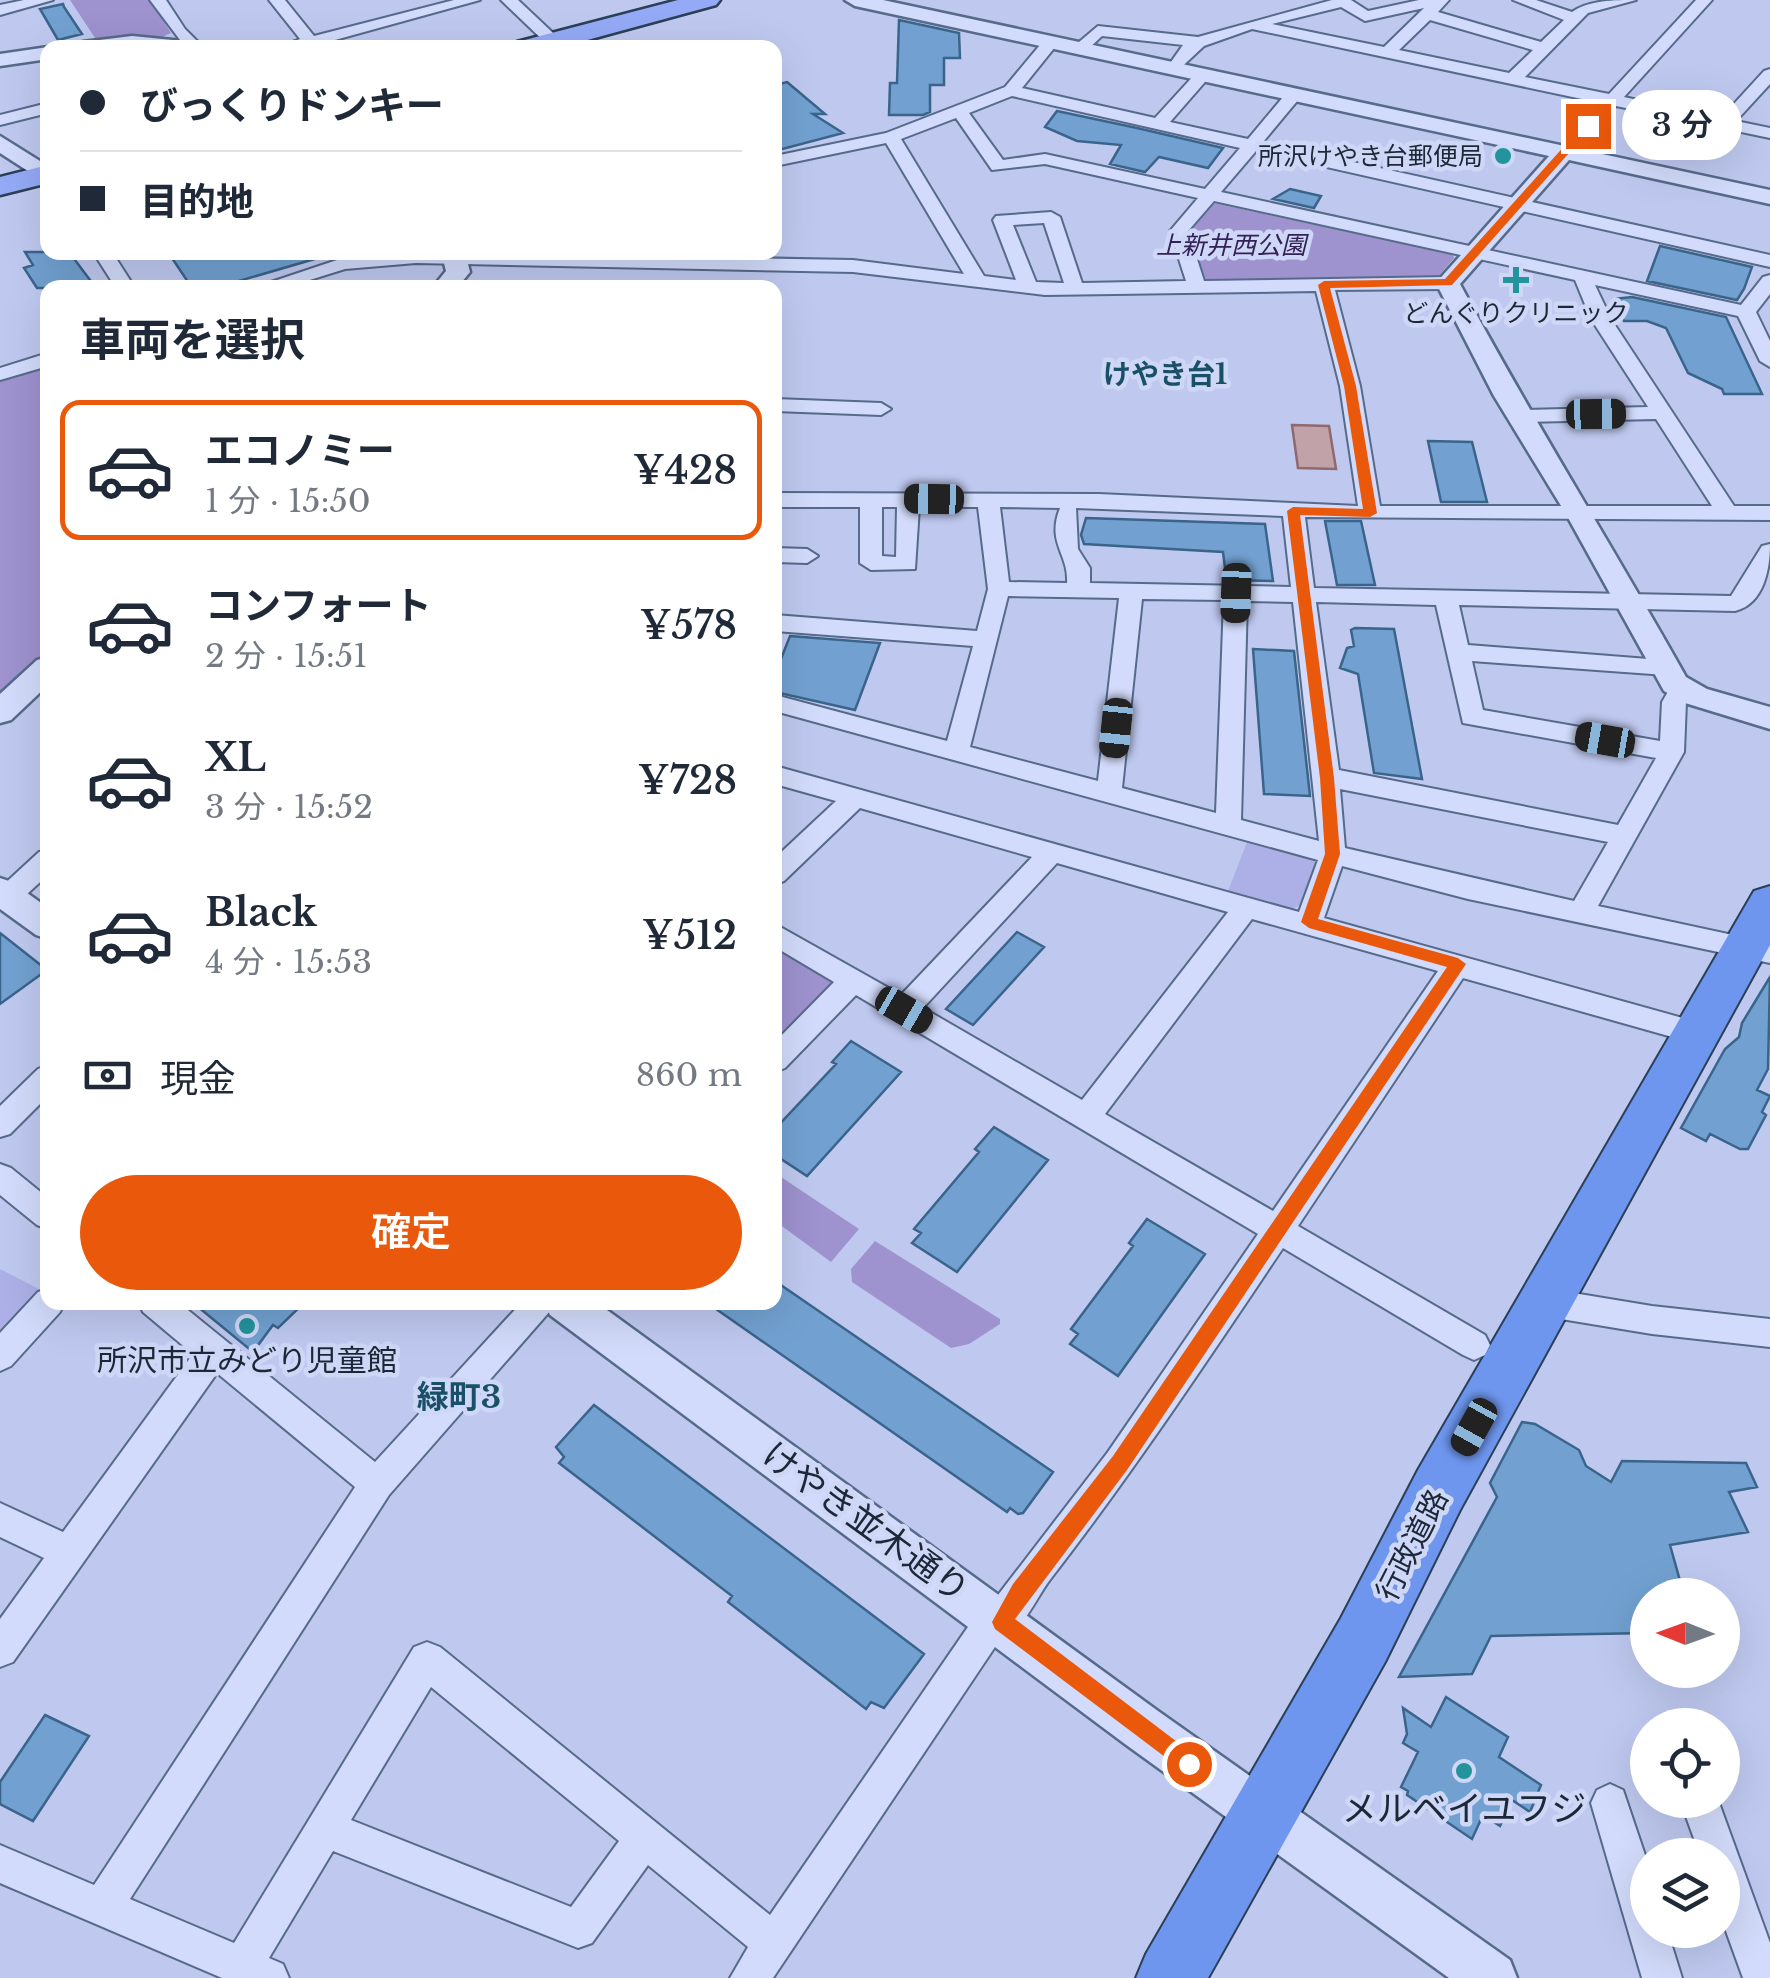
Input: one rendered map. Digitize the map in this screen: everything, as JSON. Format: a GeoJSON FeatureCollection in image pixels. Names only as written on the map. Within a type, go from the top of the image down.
{"type":"FeatureCollection","features":[{"type":"Feature","properties":{"kind":"highway","name":"行政道路"},"geometry":{"type":"LineString","coordinates":[[1170,1978],[1363,1640],[1439,1490],[1543,1302],[1696,1034],[1762,935]]}},
{"type":"Feature","properties":{"kind":"main road"},"geometry":{"type":"LineString","coordinates":[[571,40],[707,0]]}},
{"type":"Feature","properties":{"kind":"main road"},"geometry":{"type":"LineString","coordinates":[[0,186],[40,177]]}},
{"type":"Feature","properties":{"kind":"street"},"geometry":{"type":"LineString","coordinates":[[0,10],[45,0]]}},
{"type":"Feature","properties":{"kind":"street"},"geometry":{"type":"LineString","coordinates":[[158,0],[187,40]]}},
{"type":"Feature","properties":{"kind":"street"},"geometry":{"type":"LineString","coordinates":[[276,0],[309,40]]}},
{"type":"Feature","properties":{"kind":"street"},"geometry":{"type":"LineString","coordinates":[[313,40],[421,6],[472,0]]}},
{"type":"Feature","properties":{"kind":"street"},"geometry":{"type":"LineString","coordinates":[[509,0],[553,40]]}},
{"type":"Feature","properties":{"kind":"street"},"geometry":{"type":"LineString","coordinates":[[855,0],[1770,197]]}},
{"type":"Feature","properties":{"kind":"street"},"geometry":{"type":"LineString","coordinates":[[1264,0],[1280,18]]}},
{"type":"Feature","properties":{"kind":"street"},"geometry":{"type":"LineString","coordinates":[[1174,69],[1189,48],[1201,42],[1280,18],[1343,2],[1364,16],[1442,0],[1386,54]]}},
{"type":"Feature","properties":{"kind":"street"},"geometry":{"type":"LineString","coordinates":[[1521,0],[1576,9],[1628,0]]}},
{"type":"Feature","properties":{"kind":"street"},"geometry":{"type":"LineString","coordinates":[[782,249],[1029,288],[1448,283],[1704,0]]}},
{"type":"Feature","properties":{"kind":"street"},"geometry":{"type":"LineString","coordinates":[[1512,80],[1576,9]]}},
{"type":"Feature","properties":{"kind":"street"},"geometry":{"type":"LineString","coordinates":[[1427,14],[1544,48]]}},
{"type":"Feature","properties":{"kind":"street"},"geometry":{"type":"LineString","coordinates":[[1256,25],[1770,133]]}},
{"type":"Feature","properties":{"kind":"street"},"geometry":{"type":"LineString","coordinates":[[1080,48],[1098,31],[1201,42]]}},
{"type":"Feature","properties":{"kind":"street"},"geometry":{"type":"LineString","coordinates":[[782,160],[891,138],[1011,90],[1051,42]]}},
{"type":"Feature","properties":{"kind":"street"},"geometry":{"type":"LineString","coordinates":[[0,60],[40,54]]}},
{"type":"Feature","properties":{"kind":"street"},"geometry":{"type":"LineString","coordinates":[[1724,124],[1770,74]]}},
{"type":"Feature","properties":{"kind":"street"},"geometry":{"type":"LineString","coordinates":[[1160,124],[1203,75]]}},
{"type":"Feature","properties":{"kind":"street"},"geometry":{"type":"LineString","coordinates":[[1011,90],[1770,261]]}},
{"type":"Feature","properties":{"kind":"street"},"geometry":{"type":"LineString","coordinates":[[1197,287],[1179,231],[1295,94]]}},
{"type":"Feature","properties":{"kind":"street"},"geometry":{"type":"LineString","coordinates":[[0,120],[40,110]]}},
{"type":"Feature","properties":{"kind":"street"},"geometry":{"type":"LineString","coordinates":[[960,112],[998,166],[1045,160],[1746,312],[1768,351]]}},
{"type":"Feature","properties":{"kind":"street"},"geometry":{"type":"LineString","coordinates":[[891,138],[978,282]]}},
{"type":"Feature","properties":{"kind":"street"},"geometry":{"type":"LineString","coordinates":[[0,143],[40,170]]}},
{"type":"Feature","properties":{"kind":"street"},"geometry":{"type":"LineString","coordinates":[[1029,288],[1002,220],[1052,217],[1075,289]]}},
{"type":"Feature","properties":{"kind":"street"},"geometry":{"type":"LineString","coordinates":[[289,280],[343,264],[385,260]]}},
{"type":"Feature","properties":{"kind":"street"},"geometry":{"type":"LineString","coordinates":[[679,260],[891,268]]}},
{"type":"Feature","properties":{"kind":"street"},"geometry":{"type":"LineString","coordinates":[[1583,278],[1601,319],[1728,514]]}},
{"type":"Feature","properties":{"kind":"street"},"geometry":{"type":"LineString","coordinates":[[1746,312],[1770,281]]}},
{"type":"Feature","properties":{"kind":"street"},"geometry":{"type":"LineString","coordinates":[[1448,283],[1519,416],[1674,678],[1672,752],[1580,913]]}},
{"type":"Feature","properties":{"kind":"street"},"geometry":{"type":"LineString","coordinates":[[1324,285],[1350,386],[1370,513]]}},
{"type":"Feature","properties":{"kind":"street"},"geometry":{"type":"LineString","coordinates":[[0,374],[40,362]]}},
{"type":"Feature","properties":{"kind":"street"},"geometry":{"type":"LineString","coordinates":[[782,406],[881,409]]}},
{"type":"Feature","properties":{"kind":"street"},"geometry":{"type":"LineString","coordinates":[[1519,416],[1664,413]]}},
{"type":"Feature","properties":{"kind":"street"},"geometry":{"type":"LineString","coordinates":[[871,499],[870,563],[907,564],[908,499]]}},
{"type":"Feature","properties":{"kind":"street"},"geometry":{"type":"LineString","coordinates":[[782,500],[988,500],[1370,513],[1770,513]]}},
{"type":"Feature","properties":{"kind":"street"},"geometry":{"type":"LineString","coordinates":[[956,754],[998,589],[988,500]]}},
{"type":"Feature","properties":{"kind":"street"},"geometry":{"type":"LineString","coordinates":[[1293,511],[1327,778],[1332,854],[1309,922]]}},
{"type":"Feature","properties":{"kind":"street"},"geometry":{"type":"LineString","coordinates":[[1068,512],[1067,549],[1078,568],[1078,590]]}},
{"type":"Feature","properties":{"kind":"street"},"geometry":{"type":"LineString","coordinates":[[998,589],[1739,604],[1770,551]]}},
{"type":"Feature","properties":{"kind":"street"},"geometry":{"type":"LineString","coordinates":[[782,556],[807,556]]}},
{"type":"Feature","properties":{"kind":"street"},"geometry":{"type":"LineString","coordinates":[[1109,796],[1131,591]]}},
{"type":"Feature","properties":{"kind":"street"},"geometry":{"type":"LineString","coordinates":[[1228,824],[1236,593]]}},
{"type":"Feature","properties":{"kind":"street"},"geometry":{"type":"LineString","coordinates":[[1446,597],[1472,717],[1672,752]]}},
{"type":"Feature","properties":{"kind":"street"},"geometry":{"type":"LineString","coordinates":[[782,625],[986,640]]}},
{"type":"Feature","properties":{"kind":"street"},"geometry":{"type":"LineString","coordinates":[[1457,652],[1674,678],[1770,718]]}},
{"type":"Feature","properties":{"kind":"street"},"geometry":{"type":"LineString","coordinates":[[0,712],[40,674]]}},
{"type":"Feature","properties":{"kind":"street"},"geometry":{"type":"LineString","coordinates":[[782,705],[1468,890],[1580,913],[1762,935]]}},
{"type":"Feature","properties":{"kind":"street"},"geometry":{"type":"LineString","coordinates":[[782,777],[1309,922],[1696,1034]]}},
{"type":"Feature","properties":{"kind":"street"},"geometry":{"type":"LineString","coordinates":[[1327,778],[1623,835]]}},
{"type":"Feature","properties":{"kind":"street"},"geometry":{"type":"LineString","coordinates":[[782,867],[854,798]]}},
{"type":"Feature","properties":{"kind":"street"},"geometry":{"type":"LineString","coordinates":[[904,1010],[1052,852]]}},
{"type":"Feature","properties":{"kind":"street"},"geometry":{"type":"LineString","coordinates":[[40,865],[4,894],[40,920]]}},
{"type":"Feature","properties":{"kind":"street"},"geometry":{"type":"LineString","coordinates":[[1086,1117],[1248,905]]}},
{"type":"Feature","properties":{"kind":"street"},"geometry":{"type":"LineString","coordinates":[[782,938],[1474,1345]]}},
{"type":"Feature","properties":{"kind":"street"},"geometry":{"type":"LineString","coordinates":[[750,1978],[879,1776],[1120,1463],[1458,964]]}},
{"type":"Feature","properties":{"kind":"street"},"geometry":{"type":"LineString","coordinates":[[782,1053],[854,980]]}},
{"type":"Feature","properties":{"kind":"street"},"geometry":{"type":"LineString","coordinates":[[0,1125],[40,1086]]}},
{"type":"Feature","properties":{"kind":"street"},"geometry":{"type":"LineString","coordinates":[[0,1178],[40,1210]]}},
{"type":"Feature","properties":{"kind":"street"},"geometry":{"type":"LineString","coordinates":[[1543,1302],[1652,1320],[1770,1333]]}},
{"type":"Feature","properties":{"kind":"street"},"geometry":{"type":"LineString","coordinates":[[0,1356],[41,1310]]}},
{"type":"Feature","properties":{"kind":"street"},"geometry":{"type":"LineString","coordinates":[[164,1310],[382,1483]]}},
{"type":"Feature","properties":{"kind":"street"},"geometry":{"type":"LineString","coordinates":[[104,1906],[382,1483],[535,1310]]}},
{"type":"Feature","properties":{"kind":"street","name":"けやき並木通り"},"geometry":{"type":"LineString","coordinates":[[575,1310],[999,1619],[1102,1702],[1492,1978]]}},
{"type":"Feature","properties":{"kind":"street"},"geometry":{"type":"LineString","coordinates":[[0,1650],[214,1351]]}},
{"type":"Feature","properties":{"kind":"street"},"geometry":{"type":"LineString","coordinates":[[0,1520],[68,1552]]}},
{"type":"Feature","properties":{"kind":"street"},"geometry":{"type":"LineString","coordinates":[[0,1864],[256,1972],[325,1828],[427,1660],[774,1943]]}},
{"type":"Feature","properties":{"kind":"street"},"geometry":{"type":"LineString","coordinates":[[1610,1803],[1630,1869]]}},
{"type":"Feature","properties":{"kind":"street"},"geometry":{"type":"LineString","coordinates":[[325,1828],[578,1929],[645,1838]]}},
{"type":"Feature","properties":{"kind":"street"},"geometry":{"type":"LineString","coordinates":[[1740,1915],[1763,1978]]}},
{"type":"Feature","properties":{"kind":"street"},"geometry":{"type":"LineString","coordinates":[[1653,1948],[1662,1978]]}},
{"type":"Feature","properties":{"kind":"shaded area"},"geometry":{"type":"Polygon","coordinates":[[[1292,425],[1329,426],[1336,469],[1298,468],[1292,425]]]}},
{"type":"Feature","properties":{"kind":"shaded area"},"geometry":{"type":"Polygon","coordinates":[[[1249,837],[1309,853],[1316,860],[1301,905],[1292,909],[1228,891],[1249,837]]]}},
{"type":"Feature","properties":{"kind":"shaded area"},"geometry":{"type":"Polygon","coordinates":[[[0,1269],[39,1289],[0,1334],[0,1269]]]}},
{"type":"Feature","properties":{"kind":"green space"},"geometry":{"type":"Polygon","coordinates":[[[70,0],[150,0],[171,33],[160,38],[96,40],[70,0]]]}},
{"type":"Feature","properties":{"kind":"green space","name":"上新井西公園"},"geometry":{"type":"Polygon","coordinates":[[[1207,204],[1453,254],[1454,258],[1437,278],[1210,283],[1202,279],[1187,231],[1207,204]]]}},
{"type":"Feature","properties":{"kind":"green space"},"geometry":{"type":"Polygon","coordinates":[[[40,367],[40,658],[0,696],[0,381],[40,367]]]}},
{"type":"Feature","properties":{"kind":"green space"},"geometry":{"type":"Polygon","coordinates":[[[782,949],[832,979],[832,987],[782,1038],[782,949]]]}},
{"type":"Feature","properties":{"kind":"green space"},"geometry":{"type":"Polygon","coordinates":[[[782,1178],[859,1229],[831,1262],[782,1226],[782,1178]]]}},
{"type":"Feature","properties":{"kind":"green space"},"geometry":{"type":"Polygon","coordinates":[[[875,1241],[1000,1319],[1000,1324],[969,1344],[951,1348],[852,1282],[851,1269],[875,1241]]]}},
{"type":"Feature","properties":{"kind":"building"},"geometry":{"type":"Polygon","coordinates":[[[63,4],[82,34],[58,40],[40,9],[63,4]]]}},
{"type":"Feature","properties":{"kind":"building"},"geometry":{"type":"Polygon","coordinates":[[[899,20],[959,33],[960,58],[944,58],[944,85],[930,85],[930,112],[923,115],[889,115],[890,83],[897,83],[899,20]]]}},
{"type":"Feature","properties":{"kind":"building"},"geometry":{"type":"Polygon","coordinates":[[[787,82],[825,114],[813,114],[843,133],[782,149],[782,83],[787,82]]]}},
{"type":"Feature","properties":{"kind":"building"},"geometry":{"type":"Polygon","coordinates":[[[1057,111],[1223,148],[1208,168],[1159,157],[1145,172],[1110,164],[1121,145],[1077,141],[1045,127],[1057,111]]]}},
{"type":"Feature","properties":{"kind":"building"},"geometry":{"type":"Polygon","coordinates":[[[1290,189],[1321,196],[1314,208],[1273,199],[1290,189]]]}},
{"type":"Feature","properties":{"kind":"building"},"geometry":{"type":"Polygon","coordinates":[[[1660,246],[1752,267],[1744,289],[1737,300],[1647,281],[1660,246]]]}},
{"type":"Feature","properties":{"kind":"building"},"geometry":{"type":"Polygon","coordinates":[[[25,252],[40,252],[40,260],[75,260],[90,280],[40,280],[37,288],[24,268],[33,265],[25,252]]]}},
{"type":"Feature","properties":{"kind":"building"},"geometry":{"type":"Polygon","coordinates":[[[173,260],[311,260],[242,280],[187,280],[173,260]]]}},
{"type":"Feature","properties":{"kind":"building"},"geometry":{"type":"Polygon","coordinates":[[[1632,297],[1726,317],[1762,394],[1724,394],[1722,389],[1688,373],[1666,328],[1647,321],[1624,321],[1613,299],[1632,297]]]}},
{"type":"Feature","properties":{"kind":"building"},"geometry":{"type":"Polygon","coordinates":[[[1428,441],[1472,442],[1487,502],[1441,502],[1428,441]]]}},
{"type":"Feature","properties":{"kind":"building"},"geometry":{"type":"Polygon","coordinates":[[[1086,518],[1265,524],[1273,581],[1232,580],[1223,552],[1084,544],[1081,535],[1086,518]]]}},
{"type":"Feature","properties":{"kind":"building"},"geometry":{"type":"Polygon","coordinates":[[[1325,521],[1361,521],[1375,585],[1337,585],[1325,521]]]}},
{"type":"Feature","properties":{"kind":"building"},"geometry":{"type":"Polygon","coordinates":[[[1394,629],[1422,779],[1374,773],[1358,674],[1340,668],[1347,648],[1354,646],[1351,630],[1394,629]]]}},
{"type":"Feature","properties":{"kind":"building"},"geometry":{"type":"Polygon","coordinates":[[[790,636],[880,643],[855,710],[782,694],[782,656],[790,636]]]}},
{"type":"Feature","properties":{"kind":"building"},"geometry":{"type":"Polygon","coordinates":[[[1253,649],[1294,651],[1310,796],[1264,794],[1253,649]]]}},
{"type":"Feature","properties":{"kind":"building"},"geometry":{"type":"Polygon","coordinates":[[[1017,932],[1044,947],[973,1025],[946,1009],[1017,932]]]}},
{"type":"Feature","properties":{"kind":"building"},"geometry":{"type":"Polygon","coordinates":[[[0,933],[40,964],[40,975],[0,1004],[0,933]]]}},
{"type":"Feature","properties":{"kind":"building"},"geometry":{"type":"Polygon","coordinates":[[[1770,977],[1768,1069],[1757,1090],[1770,1096],[1762,1112],[1766,1115],[1748,1149],[1710,1134],[1706,1141],[1681,1128],[1725,1049],[1739,1037],[1742,1023],[1770,977]]]}},
{"type":"Feature","properties":{"kind":"building"},"geometry":{"type":"Polygon","coordinates":[[[851,1041],[901,1072],[807,1176],[782,1160],[782,1122],[836,1064],[832,1062],[851,1041]]]}},
{"type":"Feature","properties":{"kind":"building"},"geometry":{"type":"Polygon","coordinates":[[[994,1127],[1048,1160],[957,1272],[912,1243],[921,1233],[914,1229],[979,1152],[975,1149],[994,1127]]]}},
{"type":"Feature","properties":{"kind":"building"},"geometry":{"type":"Polygon","coordinates":[[[1147,1219],[1205,1254],[1118,1376],[1070,1344],[1078,1334],[1071,1329],[1133,1246],[1129,1243],[1147,1219]]]}},
{"type":"Feature","properties":{"kind":"building"},"geometry":{"type":"Polygon","coordinates":[[[782,1286],[1053,1472],[1023,1513],[1010,1508],[1007,1512],[717,1310],[782,1310],[782,1286]]]}},
{"type":"Feature","properties":{"kind":"building","name":"所沢市立みどり児童館"},"geometry":{"type":"Polygon","coordinates":[[[202,1310],[297,1310],[278,1328],[273,1325],[253,1352],[202,1310]]]}},
{"type":"Feature","properties":{"kind":"building"},"geometry":{"type":"Polygon","coordinates":[[[594,1405],[924,1654],[884,1708],[871,1702],[866,1709],[728,1602],[732,1596],[559,1463],[564,1457],[556,1447],[594,1405]]]}},
{"type":"Feature","properties":{"kind":"building"},"geometry":{"type":"Polygon","coordinates":[[[1522,1422],[1535,1424],[1579,1450],[1586,1466],[1611,1482],[1622,1461],[1746,1463],[1757,1487],[1729,1492],[1748,1532],[1670,1545],[1679,1578],[1630,1578],[1630,1633],[1491,1636],[1472,1674],[1399,1677],[1497,1497],[1490,1483],[1522,1422]]]}},
{"type":"Feature","properties":{"kind":"building","name":"メルベイユフジ"},"geometry":{"type":"Polygon","coordinates":[[[1446,1697],[1508,1737],[1499,1757],[1541,1785],[1530,1812],[1512,1800],[1500,1826],[1483,1815],[1472,1839],[1401,1787],[1418,1752],[1403,1743],[1407,1734],[1403,1708],[1431,1727],[1446,1697]]]}},
{"type":"Feature","properties":{"kind":"building"},"geometry":{"type":"Polygon","coordinates":[[[45,1715],[89,1736],[33,1821],[0,1804],[0,1782],[45,1715]]]}},
{"type":"Feature","properties":{"kind":"place","name":"所沢けやき台郵便局"},"geometry":{"type":"Point","coordinates":[1503,156]}},
{"type":"Feature","properties":{"kind":"place","name":"どんぐりクリニック"},"geometry":{"type":"Point","coordinates":[1516,280]}},
{"type":"Feature","properties":{"kind":"place","name":"所沢市立みどり児童館"},"geometry":{"type":"Point","coordinates":[247,1326]}},
{"type":"Feature","properties":{"kind":"place","name":"メルベイユフジ"},"geometry":{"type":"Point","coordinates":[1464,1771]}},
{"type":"Feature","properties":{"kind":"district","name":"けやき台1"},"geometry":{"type":"Point","coordinates":[1165,374]}},
{"type":"Feature","properties":{"kind":"district","name":"緑町3"},"geometry":{"type":"Point","coordinates":[459,1397]}},
{"type":"Feature","properties":{"kind":"route"},"geometry":{"type":"LineString","coordinates":[[1189,1764],[1102,1702],[1002,1622],[1020,1591],[1120,1463],[1458,964],[1309,922],[1332,854],[1327,778],[1293,511],[1370,513],[1350,386],[1324,285],[1448,283],[1588,126]]}}]}
